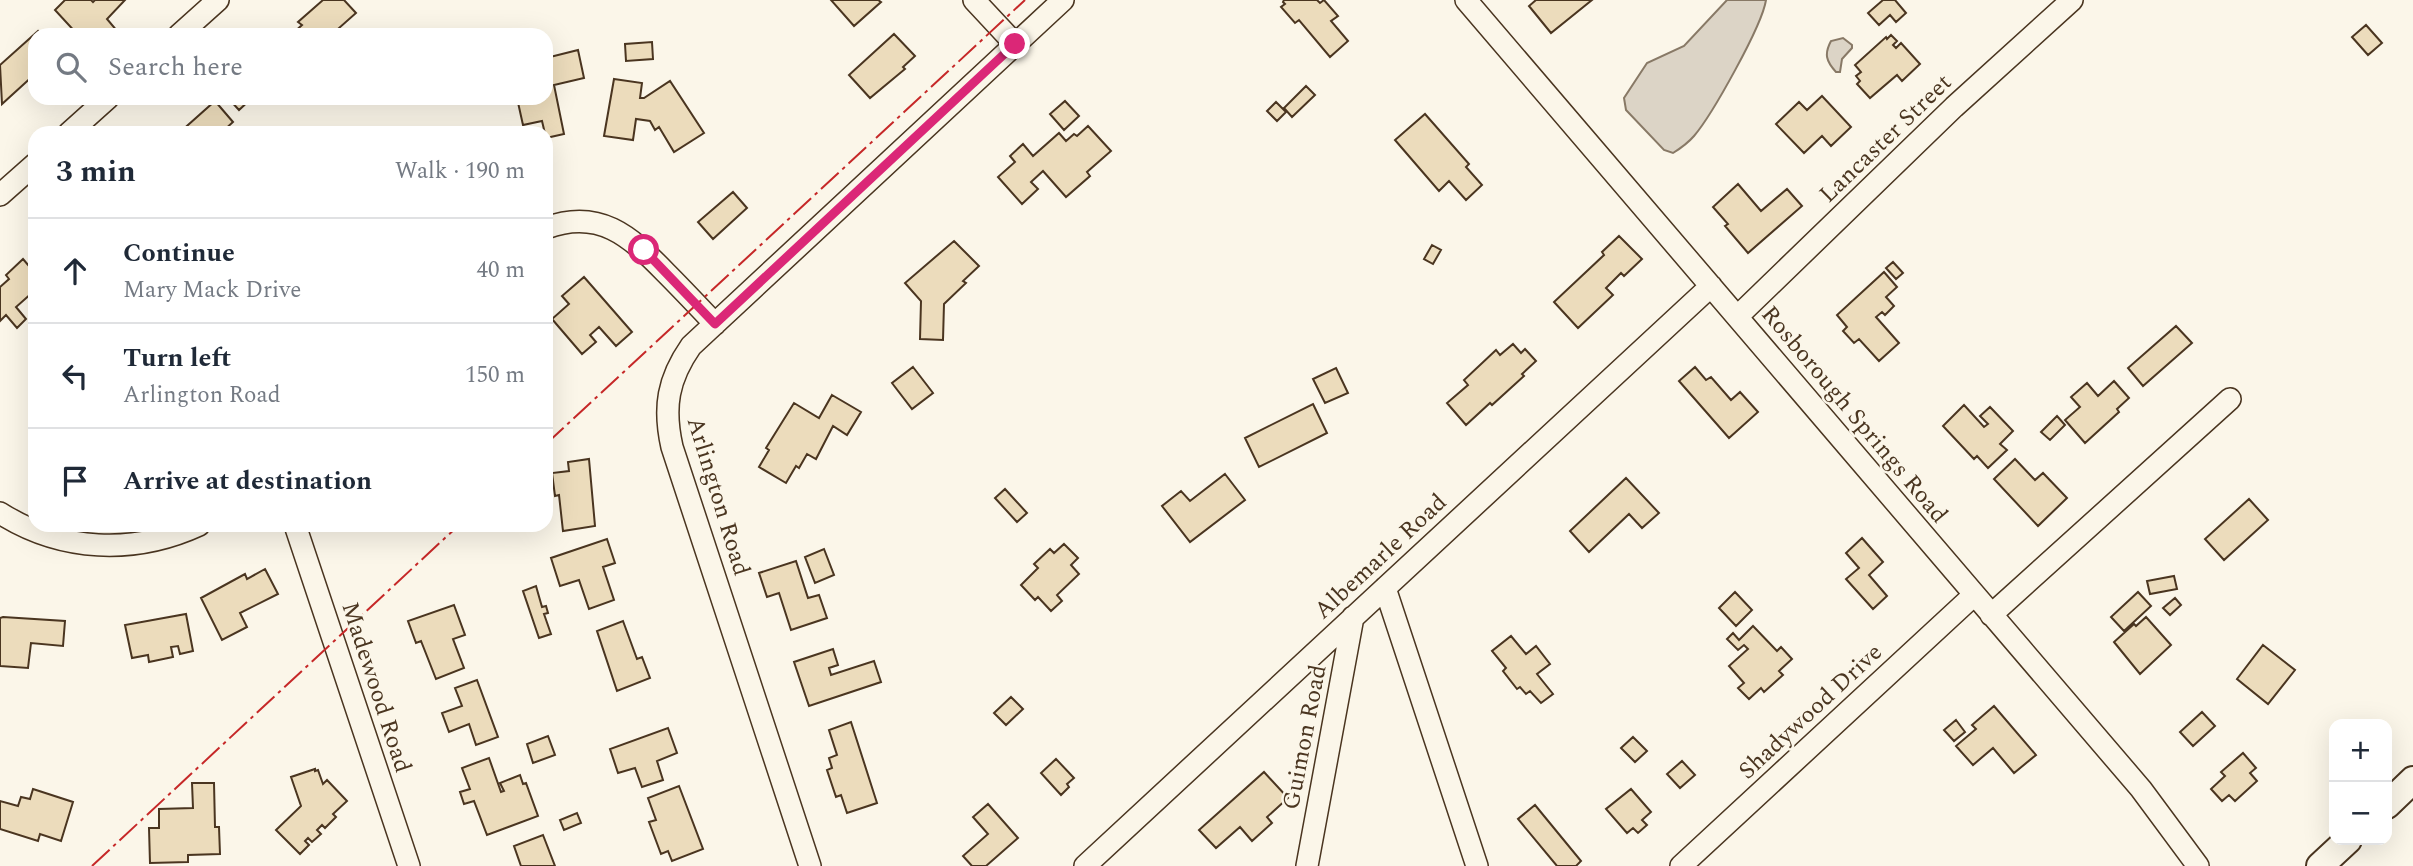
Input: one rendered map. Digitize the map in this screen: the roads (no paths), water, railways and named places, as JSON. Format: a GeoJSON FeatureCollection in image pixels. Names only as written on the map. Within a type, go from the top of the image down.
{"type":"FeatureCollection","features":[{"type":"Feature","properties":{"kind":"main road"},"geometry":{"type":"LineString","coordinates":[[2392,800],[2413,780]]}},
{"type":"Feature","properties":{"kind":"main road"},"geometry":{"type":"LineString","coordinates":[[2320,866],[2343,845]]}},
{"type":"Feature","properties":{"kind":"street"},"geometry":{"type":"LineString","coordinates":[[186,28],[218,0]]}},
{"type":"Feature","properties":{"kind":"street"},"geometry":{"type":"LineString","coordinates":[[974,0],[1015,44]]}},
{"type":"Feature","properties":{"kind":"street","name":"Arlington Road"},"geometry":{"type":"LineString","coordinates":[[810,866],[672,447],[667,407],[670,391],[682,359],[691,346],[1063,0]]}},
{"type":"Feature","properties":{"kind":"street","name":"Rosborough Springs Road"},"geometry":{"type":"LineString","coordinates":[[1466,0],[2149,798],[2198,866]]}},
{"type":"Feature","properties":{"kind":"street","name":"Lancaster Street"},"geometry":{"type":"LineString","coordinates":[[1738,316],[1954,107],[2072,0]]}},
{"type":"Feature","properties":{"kind":"street"},"geometry":{"type":"LineString","coordinates":[[77,126],[100,105]]}},
{"type":"Feature","properties":{"kind":"street"},"geometry":{"type":"LineString","coordinates":[[0,195],[28,169]]}},
{"type":"Feature","properties":{"kind":"street"},"geometry":{"type":"LineString","coordinates":[[553,227],[582,221],[599,223],[617,230],[644,250],[715,324]]}},
{"type":"Feature","properties":{"kind":"street","name":"Albemarle Road"},"geometry":{"type":"LineString","coordinates":[[1085,866],[1711,286]]}},
{"type":"Feature","properties":{"kind":"street"},"geometry":{"type":"LineString","coordinates":[[1991,615],[2230,399]]}},
{"type":"Feature","properties":{"kind":"street"},"geometry":{"type":"LineString","coordinates":[[0,513],[28,528]]}},
{"type":"Feature","properties":{"kind":"street"},"geometry":{"type":"LineString","coordinates":[[39,532],[70,542],[102,547],[144,543],[178,532]]}},
{"type":"Feature","properties":{"kind":"street","name":"Madewood Road"},"geometry":{"type":"LineString","coordinates":[[298,532],[409,866]]}},
{"type":"Feature","properties":{"kind":"street"},"geometry":{"type":"LineString","coordinates":[[1385,588],[1478,866]]}},
{"type":"Feature","properties":{"kind":"street","name":"Shadywood Drive"},"geometry":{"type":"LineString","coordinates":[[1681,866],[1974,595]]}},
{"type":"Feature","properties":{"kind":"street","name":"Guimon Road"},"geometry":{"type":"LineString","coordinates":[[1307,866],[1353,617]]}}]}
